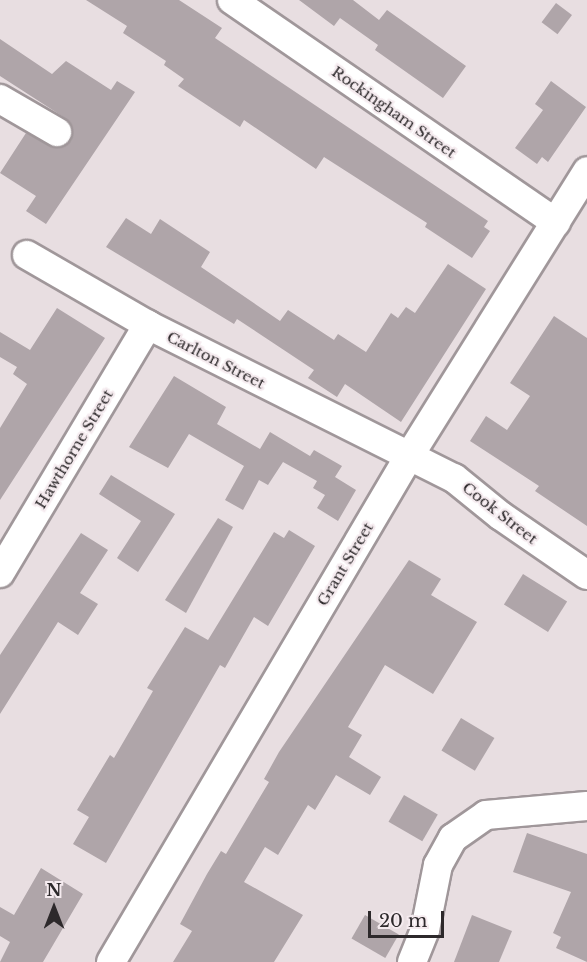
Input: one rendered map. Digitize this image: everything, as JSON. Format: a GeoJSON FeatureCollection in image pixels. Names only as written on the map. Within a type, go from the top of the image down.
{"type":"FeatureCollection","features":[{"type":"Feature","properties":{"kind":"street","name":"Rockingham Street"},"geometry":{"type":"LineString","coordinates":[[232,0],[556,223]]}},
{"type":"Feature","properties":{"kind":"street"},"geometry":{"type":"LineString","coordinates":[[0,99],[57,132]]}},
{"type":"Feature","properties":{"kind":"street","name":"Grant Street"},"geometry":{"type":"LineString","coordinates":[[111,962],[408,458],[587,171]]}},
{"type":"Feature","properties":{"kind":"street","name":"Carlton Street"},"geometry":{"type":"LineString","coordinates":[[27,255],[148,325],[408,458]]}},
{"type":"Feature","properties":{"kind":"street","name":"Hawthorne Street"},"geometry":{"type":"LineString","coordinates":[[0,573],[148,325]]}},
{"type":"Feature","properties":{"kind":"street","name":"Cook Street"},"geometry":{"type":"LineString","coordinates":[[408,458],[454,478],[501,516],[587,575]]}},
{"type":"Feature","properties":{"kind":"street"},"geometry":{"type":"LineString","coordinates":[[412,962],[425,930],[438,865],[453,838],[486,815],[587,806]]}},
{"type":"Feature","properties":{"kind":"building"},"geometry":{"type":"Polygon","coordinates":[[[86,0],[179,0],[222,28],[215,38],[488,221],[484,227],[490,231],[472,258],[425,227],[427,223],[324,157],[316,169],[244,120],[240,127],[178,86],[184,79],[164,65],[166,61],[123,33],[127,26],[86,0]]]}},
{"type":"Feature","properties":{"kind":"building"},"geometry":{"type":"Polygon","coordinates":[[[299,0],[353,0],[379,20],[387,10],[466,66],[443,98],[375,50],[378,45],[340,18],[334,26],[299,0]]]}},
{"type":"Feature","properties":{"kind":"building"},"geometry":{"type":"Polygon","coordinates":[[[556,3],[572,15],[558,34],[542,22],[556,3]]]}},
{"type":"Feature","properties":{"kind":"building"},"geometry":{"type":"Polygon","coordinates":[[[0,39],[52,74],[66,61],[111,90],[117,81],[135,92],[46,224],[26,211],[36,196],[0,173],[26,133],[58,148],[71,141],[73,131],[65,118],[0,76],[0,39]]]}},
{"type":"Feature","properties":{"kind":"building"},"geometry":{"type":"Polygon","coordinates":[[[551,81],[586,107],[548,162],[542,157],[537,164],[515,148],[543,110],[535,104],[551,81]]]}},
{"type":"Feature","properties":{"kind":"building"},"geometry":{"type":"Polygon","coordinates":[[[126,218],[151,234],[160,219],[210,252],[201,267],[280,321],[288,310],[334,340],[338,334],[366,352],[391,313],[398,318],[406,307],[415,313],[448,264],[486,289],[401,422],[345,384],[337,397],[308,378],[314,370],[237,319],[234,324],[106,247],[126,218]]]}},
{"type":"Feature","properties":{"kind":"building"},"geometry":{"type":"Polygon","coordinates":[[[57,308],[105,338],[0,500],[0,428],[27,384],[13,374],[17,367],[0,357],[0,332],[30,350],[57,308]]]}},
{"type":"Feature","properties":{"kind":"building"},"geometry":{"type":"Polygon","coordinates":[[[554,316],[587,338],[587,526],[535,491],[539,486],[470,441],[486,416],[507,430],[530,396],[510,383],[554,316]]]}},
{"type":"Feature","properties":{"kind":"building"},"geometry":{"type":"Polygon","coordinates":[[[174,376],[226,407],[217,424],[260,449],[270,432],[310,456],[314,450],[342,466],[335,477],[356,490],[338,521],[317,508],[325,495],[313,488],[317,481],[283,462],[268,485],[259,480],[243,510],[225,500],[244,466],[189,434],[168,468],[129,447],[174,376]]]}},
{"type":"Feature","properties":{"kind":"building"},"geometry":{"type":"Polygon","coordinates":[[[111,475],[175,514],[138,572],[117,558],[141,521],[99,494],[111,475]]]}},
{"type":"Feature","properties":{"kind":"building"},"geometry":{"type":"Polygon","coordinates":[[[218,518],[233,527],[186,613],[165,600],[218,518]]]}},
{"type":"Feature","properties":{"kind":"building"},"geometry":{"type":"Polygon","coordinates":[[[289,530],[315,546],[268,626],[254,617],[225,668],[220,665],[106,863],[73,844],[89,817],[77,810],[110,755],[114,758],[153,691],[147,688],[185,627],[208,640],[274,532],[284,538],[289,530]]]}},
{"type":"Feature","properties":{"kind":"building"},"geometry":{"type":"Polygon","coordinates":[[[81,533],[108,550],[80,593],[98,604],[78,635],[58,622],[0,714],[0,655],[81,533]]]}},
{"type":"Feature","properties":{"kind":"building"},"geometry":{"type":"Polygon","coordinates":[[[409,560],[441,579],[431,595],[477,622],[433,694],[385,665],[348,727],[362,735],[349,757],[381,777],[370,795],[336,775],[315,810],[308,805],[278,855],[265,847],[244,882],[303,915],[274,962],[173,962],[192,931],[180,924],[207,874],[221,851],[226,854],[269,782],[264,779],[279,752],[409,560]]]}},
{"type":"Feature","properties":{"kind":"building"},"geometry":{"type":"Polygon","coordinates":[[[523,574],[567,602],[548,632],[504,605],[523,574]]]}},
{"type":"Feature","properties":{"kind":"building"},"geometry":{"type":"Polygon","coordinates":[[[461,718],[494,738],[475,771],[441,751],[461,718]]]}},
{"type":"Feature","properties":{"kind":"building"},"geometry":{"type":"Polygon","coordinates":[[[404,795],[438,814],[422,841],[388,822],[404,795]]]}},
{"type":"Feature","properties":{"kind":"building"},"geometry":{"type":"Polygon","coordinates":[[[527,833],[587,854],[587,962],[556,948],[561,937],[553,933],[571,892],[513,872],[527,833]]]}},
{"type":"Feature","properties":{"kind":"building"},"geometry":{"type":"Polygon","coordinates":[[[41,868],[83,894],[43,962],[0,962],[10,942],[0,936],[0,907],[14,915],[41,868]]]}},
{"type":"Feature","properties":{"kind":"building"},"geometry":{"type":"Polygon","coordinates":[[[365,915],[399,934],[385,958],[352,938],[365,915]]]}},
{"type":"Feature","properties":{"kind":"building"},"geometry":{"type":"Polygon","coordinates":[[[472,915],[512,931],[499,962],[454,962],[472,915]]]}}]}
